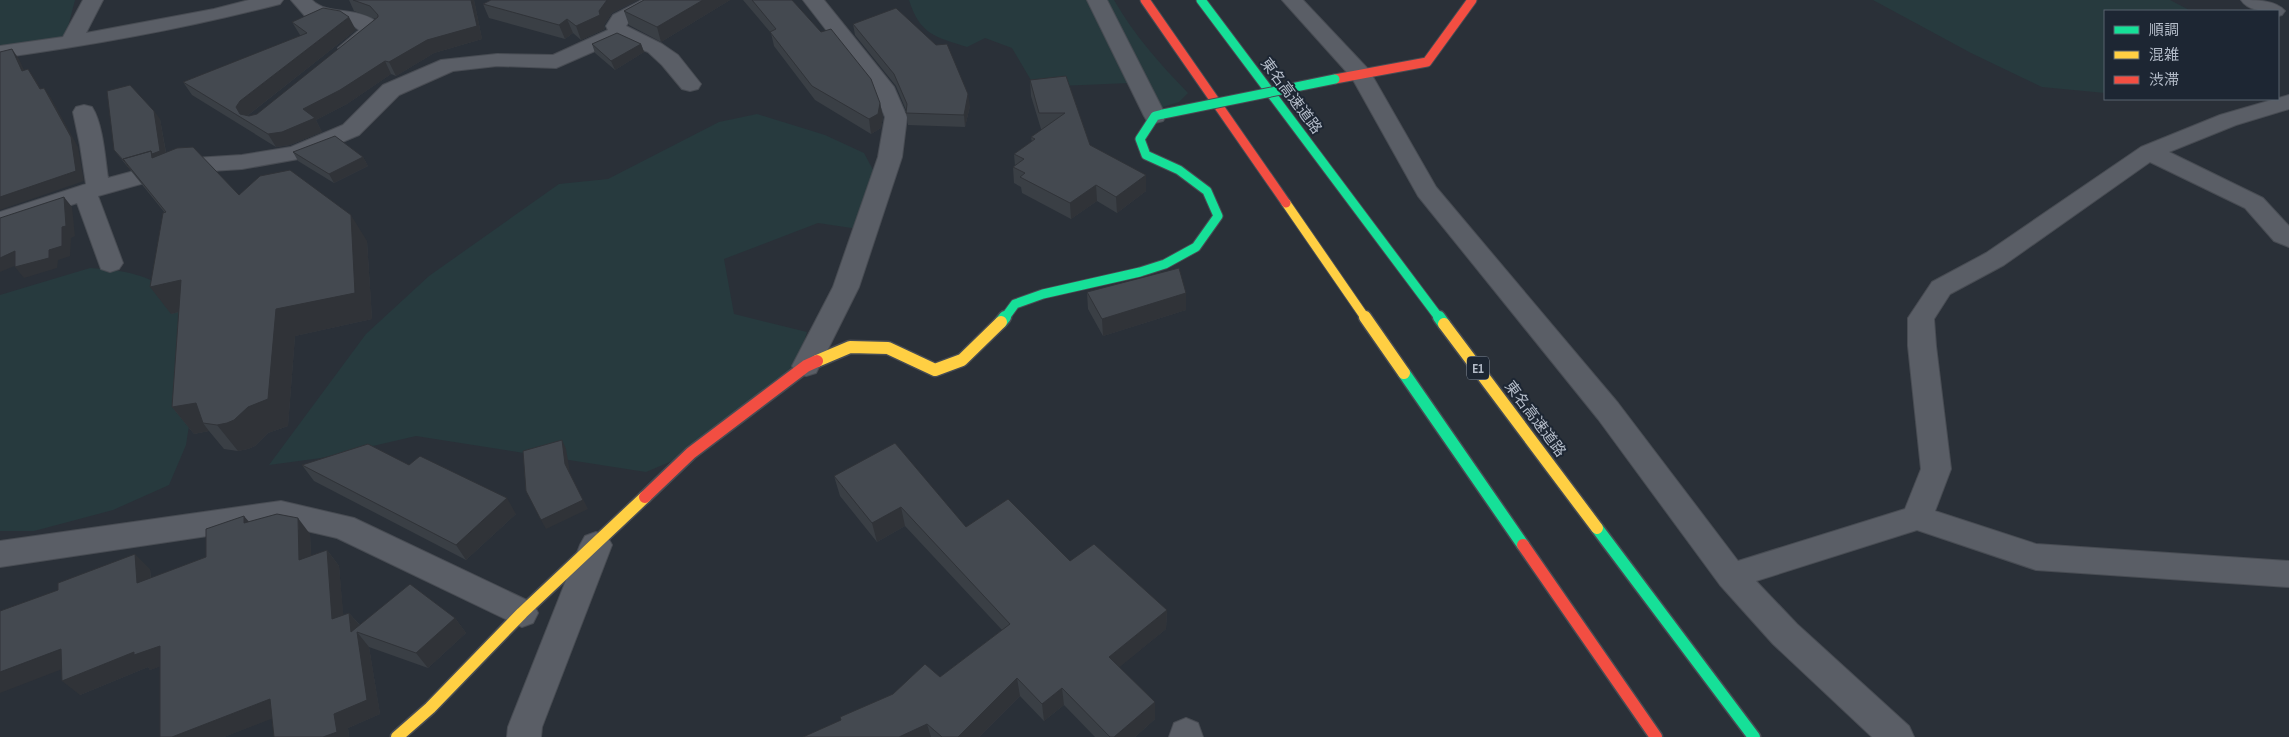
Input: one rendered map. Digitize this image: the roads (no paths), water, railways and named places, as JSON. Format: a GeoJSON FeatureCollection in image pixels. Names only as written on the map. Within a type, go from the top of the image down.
{"type":"FeatureCollection","features":[{"type":"Feature","properties":{"kind":"main road"},"geometry":{"type":"LineString","coordinates":[[1145,0],[1656,737]]}},
{"type":"Feature","properties":{"kind":"main road","name":"東名高速道路"},"geometry":{"type":"LineString","coordinates":[[1201,0],[1754,737]]}},
{"type":"Feature","properties":{"kind":"main road"},"geometry":{"type":"LineString","coordinates":[[397,737],[430,708],[522,613],[596,545],[692,452],[806,366],[850,347],[888,348],[935,370],[962,360],[1000,323],[1015,304],[1043,294],[1140,272],[1165,264],[1196,247],[1218,216],[1207,191],[1179,170],[1146,155],[1140,139],[1159,115],[1427,62],[1472,0]]}},
{"type":"Feature","properties":{"kind":"street"},"geometry":{"type":"LineString","coordinates":[[71,42],[93,0]]}},
{"type":"Feature","properties":{"kind":"street"},"geometry":{"type":"LineString","coordinates":[[0,52],[71,42],[216,8],[274,0]]}},
{"type":"Feature","properties":{"kind":"street"},"geometry":{"type":"LineString","coordinates":[[301,0],[312,12],[352,17],[373,29],[334,60]]}},
{"type":"Feature","properties":{"kind":"street"},"geometry":{"type":"LineString","coordinates":[[657,0],[620,19],[616,26],[620,32],[655,48],[670,60],[690,84]]}},
{"type":"Feature","properties":{"kind":"street"},"geometry":{"type":"LineString","coordinates":[[806,366],[846,287],[890,157],[896,117],[886,92],[813,0]]}},
{"type":"Feature","properties":{"kind":"street"},"geometry":{"type":"LineString","coordinates":[[1097,0],[1159,115]]}},
{"type":"Feature","properties":{"kind":"street"},"geometry":{"type":"LineString","coordinates":[[1292,0],[1348,77],[1426,191],[1608,411],[1732,576],[1785,634],[1897,737]]}},
{"type":"Feature","properties":{"kind":"street"},"geometry":{"type":"LineString","coordinates":[[2251,0],[2272,10]]}},
{"type":"Feature","properties":{"kind":"street"},"geometry":{"type":"LineString","coordinates":[[0,221],[92,190],[179,166],[242,162],[296,153],[351,130],[391,90],[449,65],[497,60],[556,62],[620,32]]}},
{"type":"Feature","properties":{"kind":"street"},"geometry":{"type":"LineString","coordinates":[[1917,517],[1936,469],[1922,346],[1921,318],[1941,288],[1994,259],[2150,152],[2228,120],[2289,102]]}},
{"type":"Feature","properties":{"kind":"street"},"geometry":{"type":"LineString","coordinates":[[84,112],[92,145],[92,190],[110,263]]}},
{"type":"Feature","properties":{"kind":"street"},"geometry":{"type":"LineString","coordinates":[[2150,152],[2254,203],[2283,236],[2289,238]]}},
{"type":"Feature","properties":{"kind":"street"},"geometry":{"type":"LineString","coordinates":[[0,554],[281,513],[343,527],[522,613]]}},
{"type":"Feature","properties":{"kind":"street"},"geometry":{"type":"LineString","coordinates":[[1732,576],[1917,517],[2036,557],[2289,574]]}},
{"type":"Feature","properties":{"kind":"street"},"geometry":{"type":"LineString","coordinates":[[524,737],[525,727],[596,545]]}}]}
